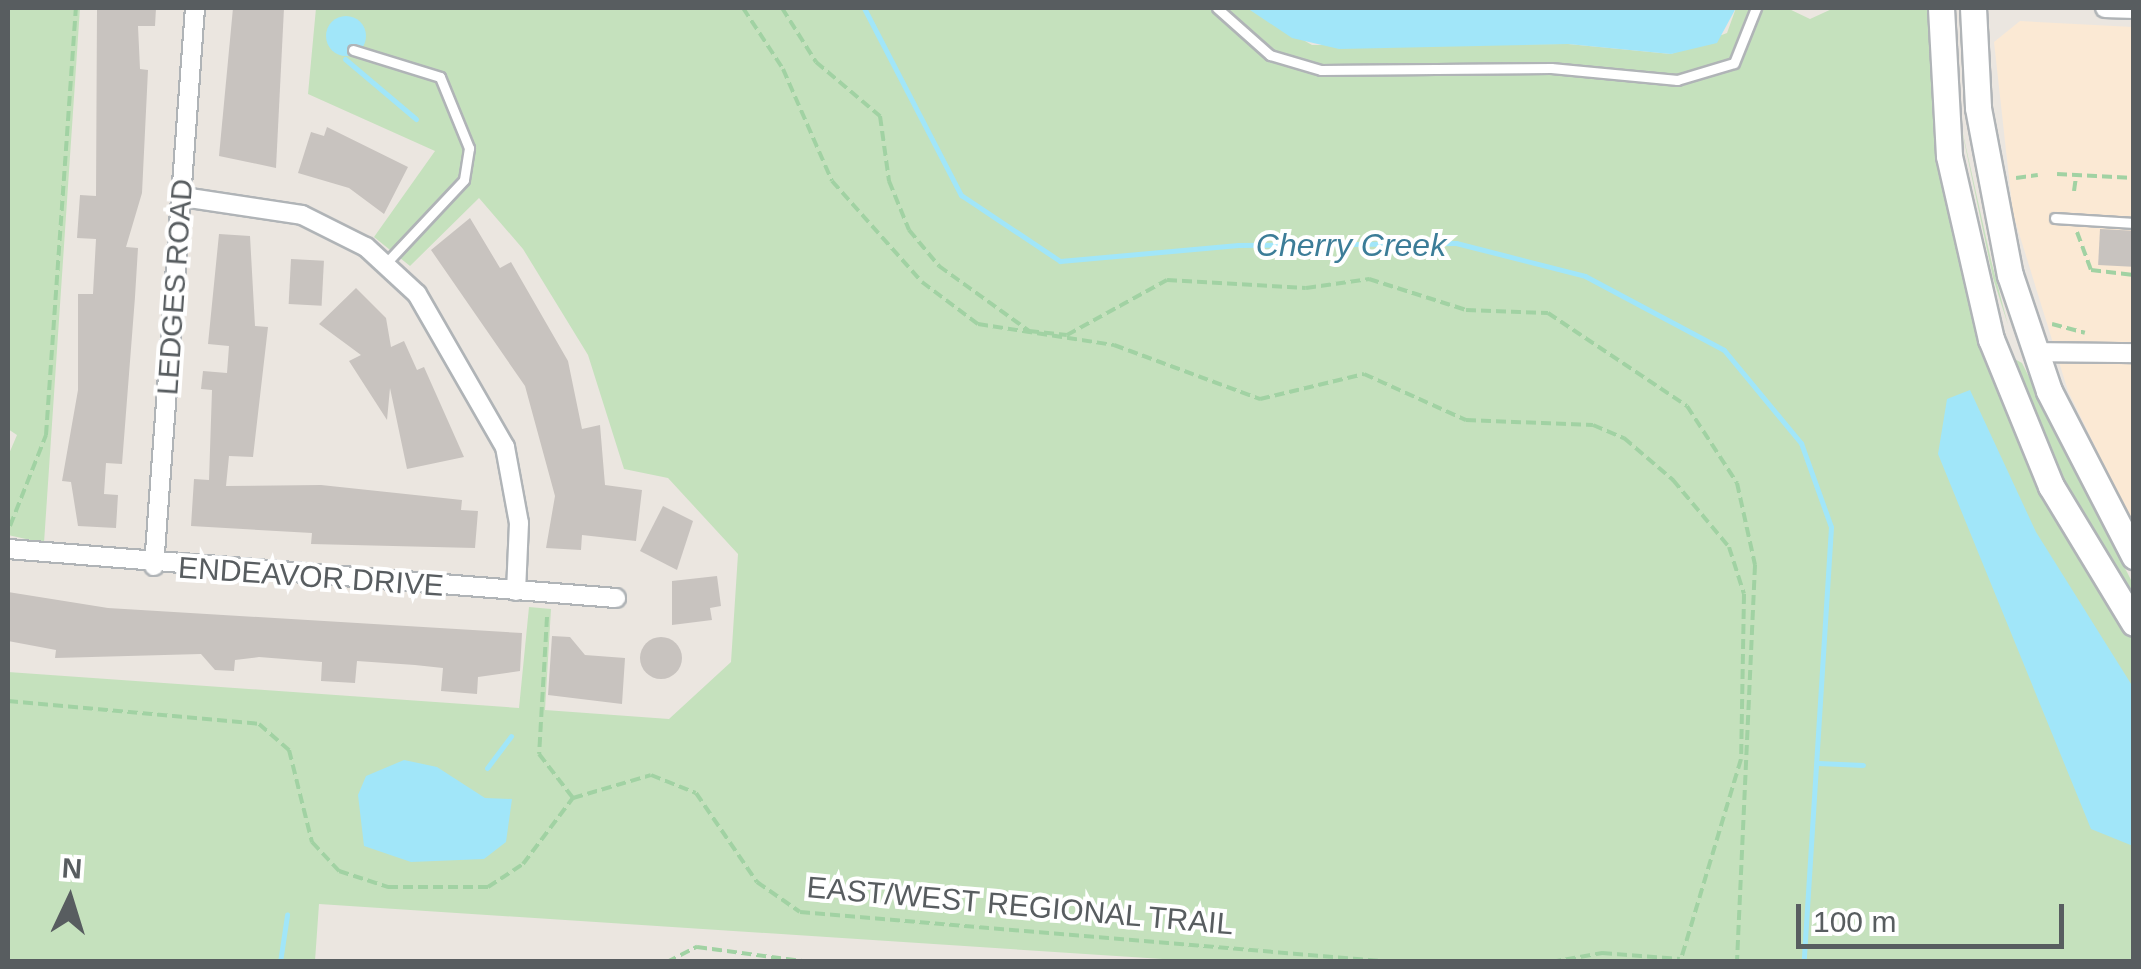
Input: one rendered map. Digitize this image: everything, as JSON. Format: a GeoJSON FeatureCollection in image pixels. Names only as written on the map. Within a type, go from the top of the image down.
{"type":"FeatureCollection","features":[{"type":"Feature","properties":{"kind":"main road"},"geometry":{"type":"LineString","coordinates":[[1942,8],[1952,172],[1974,280],[2018,414],[2134,623]]}},
{"type":"Feature","properties":{"kind":"main road"},"geometry":{"type":"LineString","coordinates":[[1973,8],[1995,211],[2035,352],[2134,556]]}},
{"type":"Feature","properties":{"kind":"main road"},"geometry":{"type":"LineString","coordinates":[[1952,172],[1969,188],[2006,338],[2035,352]]}},
{"type":"Feature","properties":{"kind":"street","name":"LEDGES ROAD"},"geometry":{"type":"LineString","coordinates":[[154,566],[195,8]]}},
{"type":"Feature","properties":{"kind":"street"},"geometry":{"type":"LineString","coordinates":[[2105,8],[2134,10]]}},
{"type":"Feature","properties":{"kind":"street"},"geometry":{"type":"LineString","coordinates":[[183,198],[302,215],[386,263],[446,333],[499,430],[519,524],[516,591]]}},
{"type":"Feature","properties":{"kind":"street"},"geometry":{"type":"LineString","coordinates":[[2035,352],[2134,352]]}},
{"type":"Feature","properties":{"kind":"street","name":"ENDEAVOR DRIVE"},"geometry":{"type":"LineString","coordinates":[[8,549],[154,566],[616,598]]}},
{"type":"Feature","properties":{"kind":"lane"},"geometry":{"type":"LineString","coordinates":[[1217,8],[1270,55],[1321,70],[1551,68],[1677,80],[1734,63],[1756,8]]}},
{"type":"Feature","properties":{"kind":"lane"},"geometry":{"type":"LineString","coordinates":[[353,50],[440,77],[469,148],[464,180],[386,263]]}},
{"type":"Feature","properties":{"kind":"lane"},"geometry":{"type":"LineString","coordinates":[[2056,218],[2134,224]]}},
{"type":"Feature","properties":{"kind":"path"},"geometry":{"type":"LineString","coordinates":[[10,526],[46,435],[76,8]]}},
{"type":"Feature","properties":{"kind":"path"},"geometry":{"type":"LineString","coordinates":[[743,8],[783,68],[832,182],[922,282],[978,324],[1114,345],[1260,399],[1376,377],[1466,420],[1602,428],[1660,467],[1729,547],[1744,594],[1741,760],[1680,960],[1602,954],[1551,962]]}},
{"type":"Feature","properties":{"kind":"path"},"geometry":{"type":"LineString","coordinates":[[782,8],[816,62],[880,116],[888,181],[909,230],[939,266],[1029,331],[1067,335],[1167,280],[1306,288],[1362,278],[1466,310],[1548,313],[1687,406],[1738,483],[1755,565],[1737,962]]}},
{"type":"Feature","properties":{"kind":"path"},"geometry":{"type":"LineString","coordinates":[[2057,174],[2133,177]]}},
{"type":"Feature","properties":{"kind":"path"},"geometry":{"type":"LineString","coordinates":[[2016,178],[2038,175]]}},
{"type":"Feature","properties":{"kind":"path"},"geometry":{"type":"LineString","coordinates":[[2074,191],[2076,175]]}},
{"type":"Feature","properties":{"kind":"path"},"geometry":{"type":"LineString","coordinates":[[2073,225],[2088,268],[2134,275]]}},
{"type":"Feature","properties":{"kind":"path"},"geometry":{"type":"LineString","coordinates":[[2106,266],[2106,273]]}},
{"type":"Feature","properties":{"kind":"path"},"geometry":{"type":"LineString","coordinates":[[547,617],[540,759],[574,798]]}},
{"type":"Feature","properties":{"kind":"path","name":"EAST/WEST REGIONAL TRAIL"},"geometry":{"type":"LineString","coordinates":[[8,701],[259,724],[288,750],[312,842],[339,872],[388,887],[488,887],[523,864],[574,798],[618,778],[674,780],[709,805],[757,882],[800,912],[1394,962]]}},
{"type":"Feature","properties":{"kind":"path"},"geometry":{"type":"LineString","coordinates":[[667,962],[697,948],[810,962]]}},
{"type":"Feature","properties":{"kind":"shaded area"},"geometry":{"type":"Polygon","coordinates":[[[2020,21],[2133,27],[2133,524],[2068,391],[2013,214],[1994,42],[2020,21]]]}},
{"type":"Feature","properties":{"kind":"green space"},"geometry":{"type":"Polygon","coordinates":[[[8,8],[80,8],[44,543],[8,535],[8,456],[17,435],[8,429],[8,8]]]}},
{"type":"Feature","properties":{"kind":"green space"},"geometry":{"type":"Polygon","coordinates":[[[316,8],[1247,8],[1312,45],[1568,44],[1671,54],[1727,33],[1736,8],[1787,8],[1810,19],[1834,8],[1931,8],[1944,185],[1987,357],[2050,506],[2133,640],[2133,961],[1209,962],[319,904],[315,961],[8,961],[8,672],[519,708],[529,607],[551,609],[545,710],[669,719],[731,662],[738,554],[668,478],[624,469],[588,355],[523,249],[479,198],[410,266],[374,237],[435,151],[308,94],[316,8]]]}},
{"type":"Feature","properties":{"kind":"green space"},"geometry":{"type":"Polygon","coordinates":[[[1957,107],[1991,260],[2008,325],[1993,278],[1957,107]]]}},
{"type":"Feature","properties":{"kind":"green space"},"geometry":{"type":"Polygon","coordinates":[[[2011,357],[2022,363],[2133,584],[2133,606],[2060,481],[2011,357]]]}},
{"type":"Feature","properties":{"kind":"water"},"geometry":{"type":"Polygon","coordinates":[[[1247,8],[1736,8],[1717,43],[1671,54],[1568,44],[1339,49],[1292,38],[1247,8]]]}},
{"type":"Feature","properties":{"kind":"water"},"geometry":{"type":"Polygon","coordinates":[[[346,16],[360,22],[366,36],[360,50],[346,56],[332,50],[326,36],[332,22],[346,16]]]}},
{"type":"Feature","properties":{"kind":"water"},"geometry":{"type":"Polygon","coordinates":[[[1970,390],[2036,532],[2133,687],[2133,846],[2091,829],[1938,454],[1947,399],[1970,390]]]}},
{"type":"Feature","properties":{"kind":"water"},"geometry":{"type":"Polygon","coordinates":[[[404,760],[437,767],[485,798],[512,799],[506,842],[484,859],[411,862],[364,846],[358,795],[366,776],[404,760]]]}},
{"type":"Feature","properties":{"kind":"building"},"geometry":{"type":"Polygon","coordinates":[[[97,8],[156,8],[155,26],[138,26],[140,69],[148,70],[142,193],[126,247],[138,248],[135,297],[122,464],[106,463],[104,494],[118,495],[116,528],[78,526],[71,482],[62,481],[78,390],[78,294],[93,294],[96,239],[77,238],[80,195],[96,196],[97,8]]]}},
{"type":"Feature","properties":{"kind":"building"},"geometry":{"type":"Polygon","coordinates":[[[233,8],[284,8],[276,168],[219,156],[233,8]]]}},
{"type":"Feature","properties":{"kind":"building"},"geometry":{"type":"Polygon","coordinates":[[[327,127],[408,167],[384,214],[349,188],[298,173],[311,132],[324,136],[327,127]]]}},
{"type":"Feature","properties":{"kind":"building"},"geometry":{"type":"Polygon","coordinates":[[[470,218],[500,268],[511,262],[568,361],[582,429],[600,425],[605,485],[642,490],[636,541],[582,535],[581,550],[546,548],[555,496],[525,386],[431,250],[470,218]]]}},
{"type":"Feature","properties":{"kind":"building"},"geometry":{"type":"Polygon","coordinates":[[[2100,229],[2134,231],[2132,267],[2098,265],[2100,229]]]}},
{"type":"Feature","properties":{"kind":"building"},"geometry":{"type":"Polygon","coordinates":[[[219,234],[250,236],[255,326],[268,327],[253,457],[229,456],[226,486],[321,485],[462,500],[461,510],[478,511],[475,548],[311,544],[312,533],[191,526],[194,479],[209,480],[212,390],[201,389],[203,371],[227,373],[229,346],[208,344],[219,234]]]}},
{"type":"Feature","properties":{"kind":"building"},"geometry":{"type":"Polygon","coordinates":[[[291,259],[324,261],[322,306],[289,304],[291,259]]]}},
{"type":"Feature","properties":{"kind":"building"},"geometry":{"type":"Polygon","coordinates":[[[356,288],[386,318],[391,347],[404,341],[417,370],[424,367],[464,457],[407,469],[390,388],[387,420],[349,361],[361,355],[319,324],[356,288]]]}},
{"type":"Feature","properties":{"kind":"building"},"geometry":{"type":"Polygon","coordinates":[[[663,506],[693,521],[677,570],[640,551],[663,506]]]}},
{"type":"Feature","properties":{"kind":"building"},"geometry":{"type":"Polygon","coordinates":[[[717,576],[721,606],[710,608],[712,620],[672,625],[672,581],[717,576]]]}},
{"type":"Feature","properties":{"kind":"building"},"geometry":{"type":"Polygon","coordinates":[[[8,592],[108,608],[522,633],[520,671],[478,677],[477,694],[441,691],[443,668],[415,665],[357,661],[355,683],[321,681],[322,662],[259,657],[235,660],[234,671],[215,670],[201,654],[55,658],[56,650],[8,641],[8,592]]]}},
{"type":"Feature","properties":{"kind":"building"},"geometry":{"type":"Polygon","coordinates":[[[552,636],[570,637],[585,655],[625,658],[622,704],[548,695],[552,636]]]}},
{"type":"Feature","properties":{"kind":"building"},"geometry":{"type":"Polygon","coordinates":[[[661,637],[676,643],[682,658],[676,673],[661,679],[646,673],[640,658],[646,643],[661,637]]]}},
{"type":"Feature","properties":{"kind":"waterway","name":"Cherry Creek"},"geometry":{"type":"LineString","coordinates":[[864,8],[961,195],[1060,261],[1238,245],[1456,243],[1585,276],[1724,350],[1801,443],[1831,527],[1804,962]]}},
{"type":"Feature","properties":{"kind":"waterway"},"geometry":{"type":"LineString","coordinates":[[345,59],[416,119]]}},
{"type":"Feature","properties":{"kind":"waterway"},"geometry":{"type":"LineString","coordinates":[[487,768],[511,736]]}},
{"type":"Feature","properties":{"kind":"waterway"},"geometry":{"type":"LineString","coordinates":[[1818,763],[1863,765]]}},
{"type":"Feature","properties":{"kind":"waterway"},"geometry":{"type":"LineString","coordinates":[[280,962],[287,915]]}}]}
